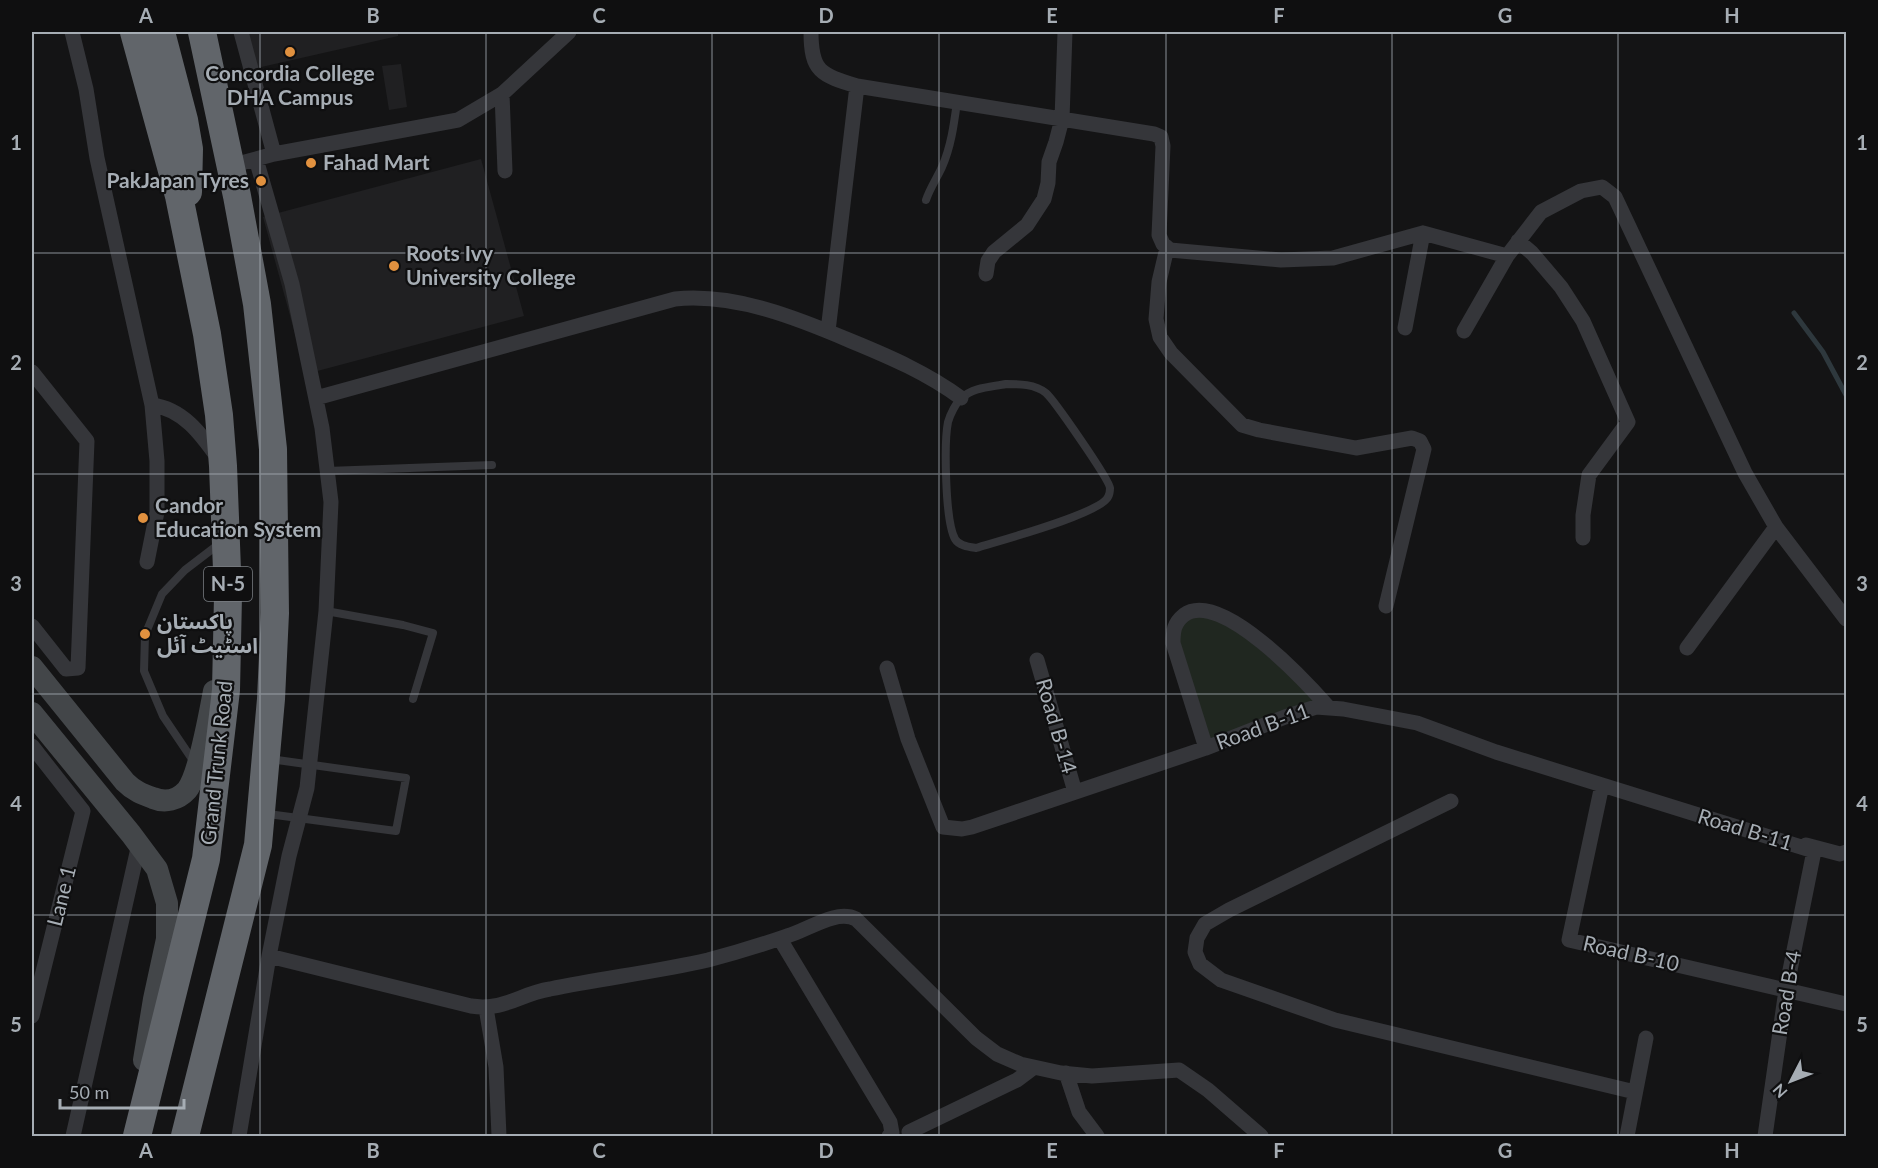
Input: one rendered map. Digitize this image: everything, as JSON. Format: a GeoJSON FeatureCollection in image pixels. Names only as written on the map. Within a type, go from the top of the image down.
{"type":"FeatureCollection","features":[{"type":"Feature","properties":{"kind":"highway","name":"Grand Trunk Road"},"geometry":{"type":"LineString","coordinates":[[134,32],[145,65],[179,196],[207,334],[219,415],[228,596],[226,690],[206,859],[137,1137]]}},
{"type":"Feature","properties":{"kind":"highway"},"geometry":{"type":"LineString","coordinates":[[161,32],[189,148],[187,236]]}},
{"type":"Feature","properties":{"kind":"highway"},"geometry":{"type":"LineString","coordinates":[[188,32],[201,76],[239,163]]}},
{"type":"Feature","properties":{"kind":"highway","name":"N-5"},"geometry":{"type":"LineString","coordinates":[[185,1137],[258,845],[271,699],[274,613],[273,449],[239,163],[202,32]]}},
{"type":"Feature","properties":{"kind":"street"},"geometry":{"type":"LineString","coordinates":[[72,32],[86,89],[97,158],[152,405],[157,461],[157,512],[147,562]]}},
{"type":"Feature","properties":{"kind":"street"},"geometry":{"type":"LineString","coordinates":[[241,32],[274,154]]}},
{"type":"Feature","properties":{"kind":"street"},"geometry":{"type":"LineString","coordinates":[[239,1137],[269,956],[289,856],[307,788],[326,611],[331,502],[322,428],[292,284],[239,163],[274,154],[458,120],[502,94],[569,32]]}},
{"type":"Feature","properties":{"kind":"street"},"geometry":{"type":"LineString","coordinates":[[811,32],[811,54],[819,68],[826,76],[857,86],[1062,118],[1161,137],[1163,146],[1159,235],[1162,244],[1170,250],[1281,260],[1333,258],[1423,233],[1507,256]]}},
{"type":"Feature","properties":{"kind":"street"},"geometry":{"type":"LineString","coordinates":[[986,274],[988,261],[994,252],[1027,225],[1044,199],[1048,183],[1049,162],[1062,118],[1065,32]]}},
{"type":"Feature","properties":{"kind":"street"},"geometry":{"type":"LineString","coordinates":[[828,332],[857,86]]}},
{"type":"Feature","properties":{"kind":"street"},"geometry":{"type":"LineString","coordinates":[[502,94],[505,171]]}},
{"type":"Feature","properties":{"kind":"street"},"geometry":{"type":"LineString","coordinates":[[1464,331],[1507,256],[1541,212],[1581,190],[1602,187],[1615,197],[1745,473],[1776,527],[1846,619]]}},
{"type":"Feature","properties":{"kind":"street"},"geometry":{"type":"LineString","coordinates":[[1405,328],[1423,233]]}},
{"type":"Feature","properties":{"kind":"street"},"geometry":{"type":"LineString","coordinates":[[1518,241],[1532,253],[1561,287],[1584,321],[1628,422],[1589,475],[1583,515],[1583,538]]}},
{"type":"Feature","properties":{"kind":"street"},"geometry":{"type":"LineString","coordinates":[[1167,248],[1157,300],[1156,319],[1160,337],[1171,353],[1242,425],[1356,448],[1412,438],[1420,441],[1424,449],[1386,606]]}},
{"type":"Feature","properties":{"kind":"street"},"geometry":{"type":"LineString","coordinates":[[316,398],[675,299],[694,297],[777,312],[886,356],[939,382],[960,398]]}},
{"type":"Feature","properties":{"kind":"street"},"geometry":{"type":"LineString","coordinates":[[32,372],[87,441],[78,668],[66,669],[32,627]]}},
{"type":"Feature","properties":{"kind":"street"},"geometry":{"type":"LineString","coordinates":[[152,405],[174,411],[189,423],[223,466]]}},
{"type":"Feature","properties":{"kind":"street"},"geometry":{"type":"LineString","coordinates":[[1687,648],[1776,527]]}},
{"type":"Feature","properties":{"kind":"street"},"geometry":{"type":"LineString","coordinates":[[32,667],[114,771],[135,791],[163,802],[176,798],[188,789],[204,739],[221,654],[228,596]]}},
{"type":"Feature","properties":{"kind":"street"},"geometry":{"type":"LineString","coordinates":[[1206,748],[1173,643],[1173,629],[1179,619],[1188,612],[1206,610],[1225,617],[1250,634],[1288,665],[1329,708]]}},
{"type":"Feature","properties":{"kind":"street","name":"Road B-14"},"geometry":{"type":"LineString","coordinates":[[1037,660],[1075,792]]}},
{"type":"Feature","properties":{"kind":"street","name":"Road B-11"},"geometry":{"type":"LineString","coordinates":[[887,668],[908,739],[943,826],[962,829],[972,827],[1206,748],[1316,707],[1417,723],[1496,752],[1814,851]]}},
{"type":"Feature","properties":{"kind":"street"},"geometry":{"type":"LineString","coordinates":[[52,692],[36,719],[157,869],[167,903],[167,939],[144,1062],[137,1137]]}},
{"type":"Feature","properties":{"kind":"street","name":"Lane 1"},"geometry":{"type":"LineString","coordinates":[[32,747],[83,811],[32,1016]]}},
{"type":"Feature","properties":{"kind":"street","name":"Road B-10"},"geometry":{"type":"LineString","coordinates":[[1602,785],[1569,940],[1846,1004]]}},
{"type":"Feature","properties":{"kind":"street"},"geometry":{"type":"LineString","coordinates":[[1451,801],[1205,924],[1197,939],[1195,952],[1200,964],[1221,980],[1335,1020],[1635,1092]]}},
{"type":"Feature","properties":{"kind":"street"},"geometry":{"type":"LineString","coordinates":[[1677,809],[1839,854],[1846,852]]}},
{"type":"Feature","properties":{"kind":"street"},"geometry":{"type":"LineString","coordinates":[[73,1137],[139,844]]}},
{"type":"Feature","properties":{"kind":"street","name":"Road B-4"},"geometry":{"type":"LineString","coordinates":[[1765,1137],[1786,990],[1814,851]]}},
{"type":"Feature","properties":{"kind":"street"},"geometry":{"type":"LineString","coordinates":[[269,956],[486,1008],[502,1006],[546,989],[706,960],[780,939],[836,916],[848,915],[864,927],[976,1038],[997,1054],[1033,1068],[1066,1074],[1092,1076],[1179,1070],[1208,1090],[1261,1137]]}},
{"type":"Feature","properties":{"kind":"street"},"geometry":{"type":"LineString","coordinates":[[780,939],[890,1122],[892,1133],[889,1137]]}},
{"type":"Feature","properties":{"kind":"street"},"geometry":{"type":"LineString","coordinates":[[486,1008],[496,1067],[499,1137]]}},
{"type":"Feature","properties":{"kind":"street"},"geometry":{"type":"LineString","coordinates":[[1628,1137],[1646,1038]]}},
{"type":"Feature","properties":{"kind":"street"},"geometry":{"type":"LineString","coordinates":[[909,1132],[1017,1080],[1033,1068]]}},
{"type":"Feature","properties":{"kind":"street"},"geometry":{"type":"LineString","coordinates":[[1066,1074],[1079,1112],[1097,1137]]}},
{"type":"Feature","properties":{"kind":"lane"},"geometry":{"type":"LineString","coordinates":[[926,200],[933,181],[942,167],[957,102]]}},
{"type":"Feature","properties":{"kind":"lane"},"geometry":{"type":"LineString","coordinates":[[1006,384],[1026,385],[1044,391],[1057,404],[1090,456],[1102,470],[1110,488],[1108,498],[1099,506],[1072,517],[976,548],[959,543],[951,524],[946,449],[949,421],[960,398],[974,390],[1006,384]]}},
{"type":"Feature","properties":{"kind":"lane"},"geometry":{"type":"LineString","coordinates":[[327,471],[492,465]]}},
{"type":"Feature","properties":{"kind":"lane"},"geometry":{"type":"LineString","coordinates":[[197,766],[163,716],[144,671],[145,635],[162,594],[185,570],[226,538]]}},
{"type":"Feature","properties":{"kind":"lane"},"geometry":{"type":"LineString","coordinates":[[326,611],[433,633],[412,699]]}},
{"type":"Feature","properties":{"kind":"lane"},"geometry":{"type":"LineString","coordinates":[[261,813],[396,831],[406,778],[266,759]]}},
{"type":"Feature","properties":{"kind":"shaded area","name":"Concordia College DHA Campus"},"geometry":{"type":"Polygon","coordinates":[[[248,32],[398,32],[398,36],[257,68],[248,32]]]}},
{"type":"Feature","properties":{"kind":"shaded area"},"geometry":{"type":"Polygon","coordinates":[[[401,64],[407,107],[389,110],[382,66],[401,64]]]}},
{"type":"Feature","properties":{"kind":"shaded area","name":"Roots Ivy University College"},"geometry":{"type":"Polygon","coordinates":[[[481,159],[524,316],[306,374],[263,217],[481,159]]]}},
{"type":"Feature","properties":{"kind":"shaded area"},"geometry":{"type":"Polygon","coordinates":[[[1191,614],[1224,619],[1326,706],[1209,744],[1176,643],[1177,628],[1191,614]]]}},
{"type":"Feature","properties":{"kind":"waterway"},"geometry":{"type":"LineString","coordinates":[[1794,313],[1823,352],[1846,395]]}},
{"type":"Feature","properties":{"kind":"place","name":"Concordia College DHA Campus"},"geometry":{"type":"Point","coordinates":[290,52]}},
{"type":"Feature","properties":{"kind":"place","name":"Fahad Mart"},"geometry":{"type":"Point","coordinates":[311,163]}},
{"type":"Feature","properties":{"kind":"place","name":"PakJapan Tyres"},"geometry":{"type":"Point","coordinates":[261,181]}},
{"type":"Feature","properties":{"kind":"place","name":"Roots Ivy University College"},"geometry":{"type":"Point","coordinates":[394,266]}},
{"type":"Feature","properties":{"kind":"place","name":"Candor Education System"},"geometry":{"type":"Point","coordinates":[143,518]}},
{"type":"Feature","properties":{"kind":"place","name":"پاکستان اسٹیٹ آئل"},"geometry":{"type":"Point","coordinates":[145,634]}}]}
